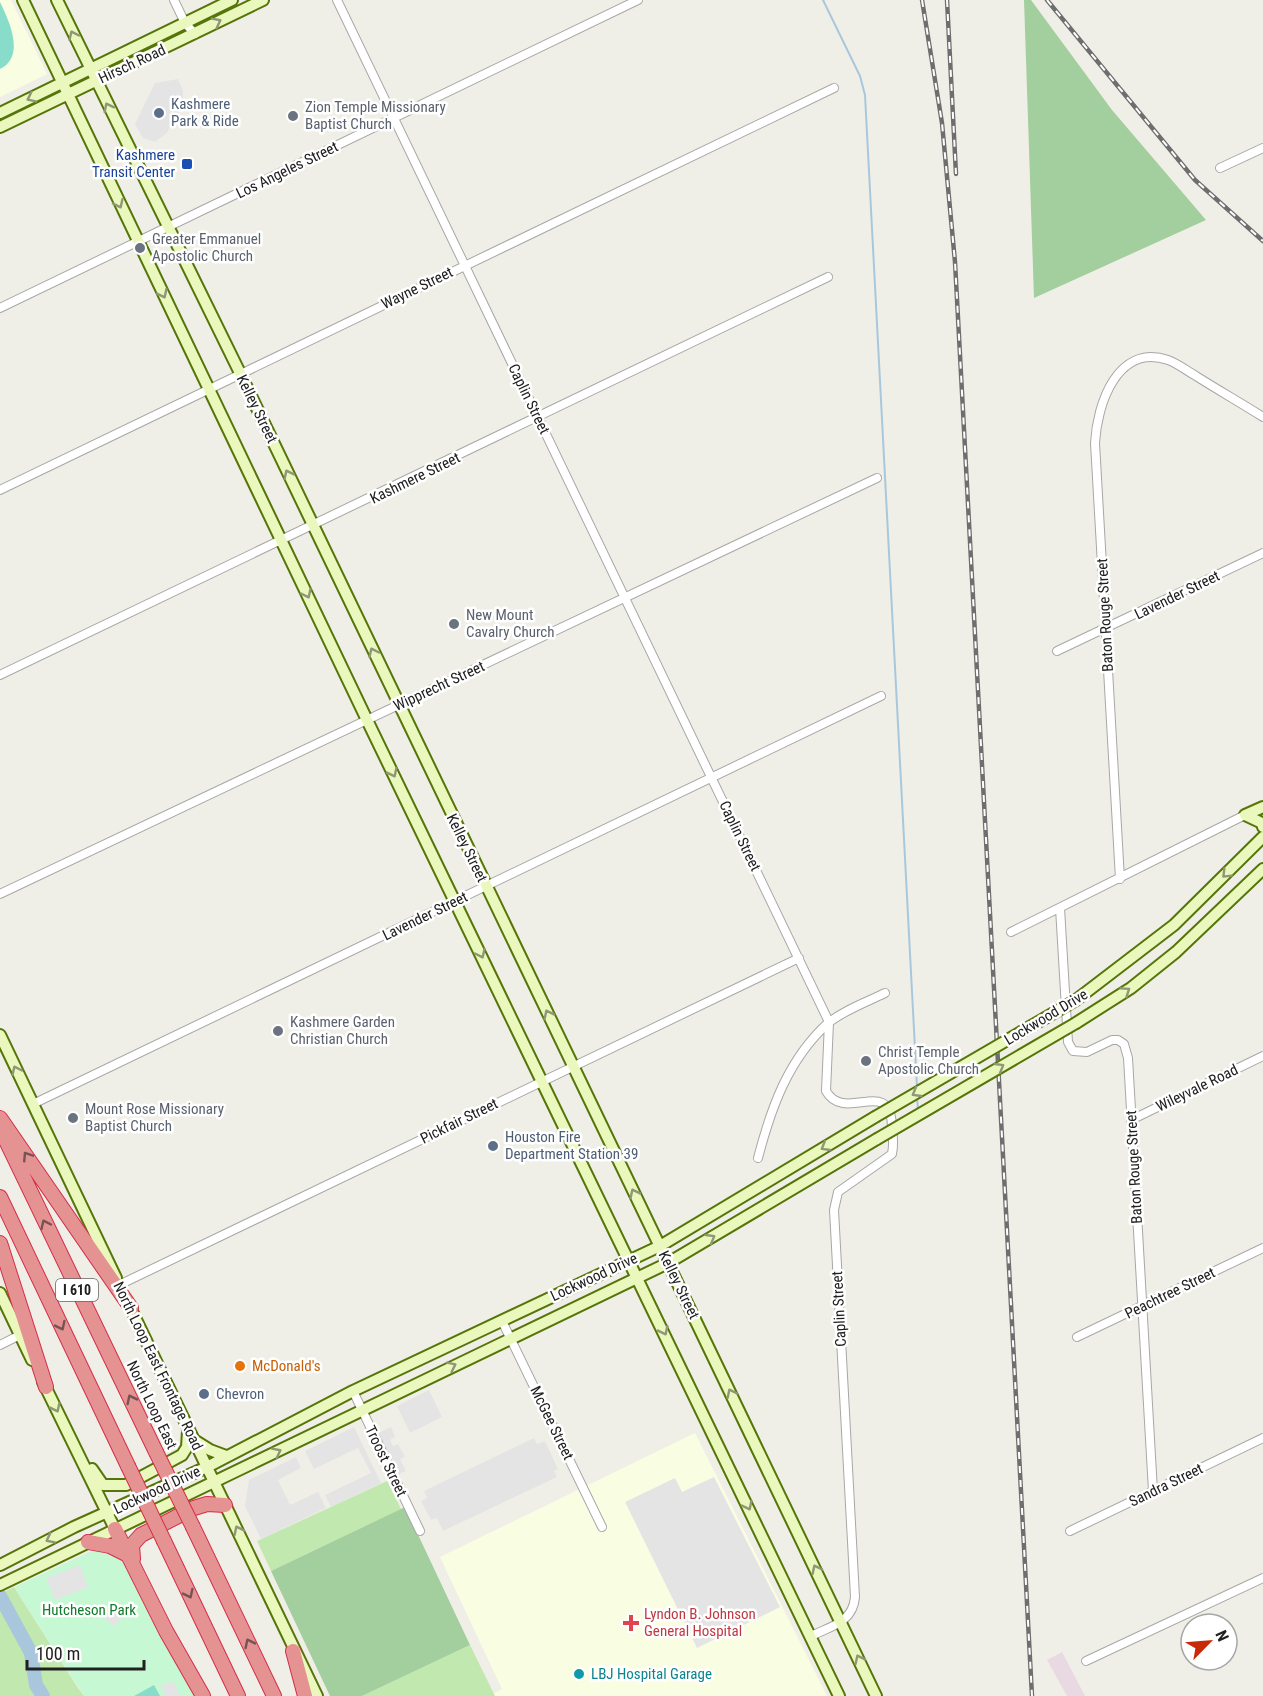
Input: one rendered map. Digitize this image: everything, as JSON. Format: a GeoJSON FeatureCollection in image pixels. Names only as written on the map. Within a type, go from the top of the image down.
{"type":"FeatureCollection","features":[{"type":"Feature","properties":{"kind":"highway"},"geometry":{"type":"LineString","coordinates":[[0,1118],[130,1308]]}},
{"type":"Feature","properties":{"kind":"highway","name":"North Loop East"},"geometry":{"type":"LineString","coordinates":[[0,1128],[274,1696]]}},
{"type":"Feature","properties":{"kind":"highway","name":"I 610"},"geometry":{"type":"LineString","coordinates":[[0,1197],[238,1696]]}},
{"type":"Feature","properties":{"kind":"highway"},"geometry":{"type":"LineString","coordinates":[[0,1243],[46,1387]]}},
{"type":"Feature","properties":{"kind":"highway"},"geometry":{"type":"LineString","coordinates":[[131,1558],[132,1545],[141,1535],[201,1505],[225,1504]]}},
{"type":"Feature","properties":{"kind":"highway"},"geometry":{"type":"LineString","coordinates":[[115,1529],[166,1631],[203,1696]]}},
{"type":"Feature","properties":{"kind":"highway"},"geometry":{"type":"LineString","coordinates":[[88,1542],[110,1546],[131,1558]]}},
{"type":"Feature","properties":{"kind":"highway"},"geometry":{"type":"LineString","coordinates":[[293,1651],[304,1696]]}},
{"type":"Feature","properties":{"kind":"main road"},"geometry":{"type":"LineString","coordinates":[[23,0],[137,242],[839,1696]]}},
{"type":"Feature","properties":{"kind":"main road","name":"Kelley Street"},"geometry":{"type":"LineString","coordinates":[[57,0],[314,526],[876,1696]]}},
{"type":"Feature","properties":{"kind":"main road","name":"Hirsch Road"},"geometry":{"type":"LineString","coordinates":[[0,113],[232,0]]}},
{"type":"Feature","properties":{"kind":"main road","name":"Hirsch Road"},"geometry":{"type":"LineString","coordinates":[[0,127],[263,0]]}},
{"type":"Feature","properties":{"kind":"main road"},"geometry":{"type":"LineString","coordinates":[[1245,815],[1263,807]]}},
{"type":"Feature","properties":{"kind":"main road"},"geometry":{"type":"LineString","coordinates":[[1245,815],[1262,823],[1263,827]]}},
{"type":"Feature","properties":{"kind":"main road","name":"Lockwood Drive"},"geometry":{"type":"LineString","coordinates":[[2,1564],[74,1527],[207,1467],[353,1391],[660,1246],[1076,1000],[1174,925],[1263,837]]}},
{"type":"Feature","properties":{"kind":"main road","name":"Lockwood Drive"},"geometry":{"type":"LineString","coordinates":[[0,1585],[668,1263],[1077,1023],[1131,988],[1176,952],[1263,868]]}},
{"type":"Feature","properties":{"kind":"main road","name":"North Loop East Frontage Road"},"geometry":{"type":"LineString","coordinates":[[0,1035],[293,1651],[317,1696]]}},
{"type":"Feature","properties":{"kind":"main road"},"geometry":{"type":"LineString","coordinates":[[0,1293],[115,1529]]}},
{"type":"Feature","properties":{"kind":"main road"},"geometry":{"type":"LineString","coordinates":[[74,1446],[85,1454],[100,1483],[119,1486],[179,1458],[187,1447],[190,1434]]}},
{"type":"Feature","properties":{"kind":"main road"},"geometry":{"type":"LineString","coordinates":[[190,1434],[201,1446],[226,1456]]}},
{"type":"Feature","properties":{"kind":"street"},"geometry":{"type":"LineString","coordinates":[[174,0],[191,35]]}},
{"type":"Feature","properties":{"kind":"street","name":"Caplin Street"},"geometry":{"type":"LineString","coordinates":[[337,0],[829,1022],[826,1090],[832,1099],[842,1103],[876,1102],[887,1104],[891,1111],[893,1147],[887,1160],[838,1192],[834,1210],[855,1597],[851,1614],[842,1622]]}},
{"type":"Feature","properties":{"kind":"street","name":"Los Angeles Street"},"geometry":{"type":"LineString","coordinates":[[0,308],[638,0]]}},
{"type":"Feature","properties":{"kind":"street","name":"Wayne Street"},"geometry":{"type":"LineString","coordinates":[[0,490],[834,88]]}},
{"type":"Feature","properties":{"kind":"street"},"geometry":{"type":"LineString","coordinates":[[1220,168],[1263,148]]}},
{"type":"Feature","properties":{"kind":"street","name":"Kashmere Street"},"geometry":{"type":"LineString","coordinates":[[0,675],[828,277]]}},
{"type":"Feature","properties":{"kind":"street","name":"Baton Rouge Street"},"geometry":{"type":"LineString","coordinates":[[1120,879],[1095,441],[1100,407],[1107,389],[1120,371],[1143,358],[1168,359],[1263,417]]}},
{"type":"Feature","properties":{"kind":"street","name":"Wipprecht Street"},"geometry":{"type":"LineString","coordinates":[[0,894],[877,478]]}},
{"type":"Feature","properties":{"kind":"street","name":"Lavender Street"},"geometry":{"type":"LineString","coordinates":[[1057,651],[1106,630],[1263,553]]}},
{"type":"Feature","properties":{"kind":"street","name":"Lavender Street"},"geometry":{"type":"LineString","coordinates":[[33,1104],[881,696]]}},
{"type":"Feature","properties":{"kind":"street"},"geometry":{"type":"LineString","coordinates":[[1011,932],[1245,815]]}},
{"type":"Feature","properties":{"kind":"street","name":"Baton Rouge Street"},"geometry":{"type":"LineString","coordinates":[[1060,908],[1068,1042],[1073,1051],[1080,1053],[1112,1040],[1124,1044],[1128,1058],[1152,1491]]}},
{"type":"Feature","properties":{"kind":"street","name":"Pickfair Street"},"geometry":{"type":"LineString","coordinates":[[120,1285],[799,958]]}},
{"type":"Feature","properties":{"kind":"street"},"geometry":{"type":"LineString","coordinates":[[758,1158],[770,1112],[784,1080],[798,1058],[829,1022],[885,993]]}},
{"type":"Feature","properties":{"kind":"street","name":"Wileyvale Road"},"geometry":{"type":"LineString","coordinates":[[1131,1120],[1263,1056]]}},
{"type":"Feature","properties":{"kind":"street","name":"Peachtree Street"},"geometry":{"type":"LineString","coordinates":[[1077,1337],[1263,1248]]}},
{"type":"Feature","properties":{"kind":"street","name":"McGee Street"},"geometry":{"type":"LineString","coordinates":[[502,1321],[602,1527]]}},
{"type":"Feature","properties":{"kind":"street"},"geometry":{"type":"LineString","coordinates":[[0,1345],[20,1335]]}},
{"type":"Feature","properties":{"kind":"street","name":"Troost Street"},"geometry":{"type":"LineString","coordinates":[[353,1391],[420,1531]]}},
{"type":"Feature","properties":{"kind":"street","name":"Sandra Street"},"geometry":{"type":"LineString","coordinates":[[1070,1531],[1263,1438]]}},
{"type":"Feature","properties":{"kind":"street"},"geometry":{"type":"LineString","coordinates":[[1086,1661],[1263,1578]]}},
{"type":"Feature","properties":{"kind":"street"},"geometry":{"type":"LineString","coordinates":[[811,1636],[842,1622]]}},
{"type":"Feature","properties":{"kind":"shaded area"},"geometry":{"type":"Polygon","coordinates":[[[0,0],[11,0],[47,74],[0,97],[0,0]]]}},
{"type":"Feature","properties":{"kind":"shaded area"},"geometry":{"type":"Polygon","coordinates":[[[0,2],[11,28],[14,47],[8,63],[0,69],[0,2]]]}},
{"type":"Feature","properties":{"kind":"shaded area","name":"Kashmere Park & Ride"},"geometry":{"type":"Polygon","coordinates":[[[178,79],[183,90],[183,102],[167,133],[155,142],[143,138],[135,124],[155,83],[178,79]]]}},
{"type":"Feature","properties":{"kind":"shaded area"},"geometry":{"type":"Polygon","coordinates":[[[429,1390],[442,1417],[410,1433],[397,1406],[429,1390]]]}},
{"type":"Feature","properties":{"kind":"shaded area"},"geometry":{"type":"Polygon","coordinates":[[[354,1427],[381,1483],[331,1507],[325,1495],[371,1473],[358,1448],[314,1469],[305,1451],[354,1427]]]}},
{"type":"Feature","properties":{"kind":"shaded area"},"geometry":{"type":"Polygon","coordinates":[[[391,1427],[395,1437],[390,1440],[393,1446],[398,1444],[405,1457],[400,1459],[406,1471],[397,1475],[378,1433],[391,1427]]]}},
{"type":"Feature","properties":{"kind":"shaded area","name":"Lyndon B. Johnson General Hospital"},"geometry":{"type":"Polygon","coordinates":[[[695,1433],[827,1696],[489,1696],[502,1689],[440,1557],[695,1433]]]}},
{"type":"Feature","properties":{"kind":"shaded area"},"geometry":{"type":"Polygon","coordinates":[[[534,1438],[537,1444],[545,1441],[558,1469],[554,1471],[557,1477],[443,1531],[437,1518],[431,1520],[421,1501],[427,1498],[424,1491],[534,1438]]]}},
{"type":"Feature","properties":{"kind":"shaded area"},"geometry":{"type":"Polygon","coordinates":[[[296,1457],[301,1468],[278,1480],[290,1505],[318,1492],[326,1508],[261,1539],[245,1506],[249,1480],[296,1457]]]}},
{"type":"Feature","properties":{"kind":"shaded area"},"geometry":{"type":"Polygon","coordinates":[[[714,1477],[780,1607],[697,1648],[625,1502],[675,1478],[682,1492],[714,1477]]]}},
{"type":"Feature","properties":{"kind":"shaded area"},"geometry":{"type":"Polygon","coordinates":[[[80,1565],[88,1587],[55,1600],[46,1578],[80,1565]]]}},
{"type":"Feature","properties":{"kind":"shaded area"},"geometry":{"type":"Polygon","coordinates":[[[109,1608],[121,1618],[114,1627],[102,1615],[109,1608]]]}},
{"type":"Feature","properties":{"kind":"shaded area"},"geometry":{"type":"Polygon","coordinates":[[[1062,1652],[1085,1696],[1067,1696],[1047,1660],[1062,1652]]]}},
{"type":"Feature","properties":{"kind":"shaded area"},"geometry":{"type":"Polygon","coordinates":[[[173,1681],[180,1696],[166,1696],[161,1686],[173,1681]]]}},
{"type":"Feature","properties":{"kind":"shaded area"},"geometry":{"type":"Polygon","coordinates":[[[154,1685],[160,1696],[134,1696],[154,1685]]]}},
{"type":"Feature","properties":{"kind":"green space"},"geometry":{"type":"Polygon","coordinates":[[[1024,0],[1031,0],[1112,110],[1206,220],[1034,298],[1024,0]]]}},
{"type":"Feature","properties":{"kind":"green space"},"geometry":{"type":"Polygon","coordinates":[[[387,1481],[401,1509],[271,1571],[257,1541],[387,1481]]]}},
{"type":"Feature","properties":{"kind":"green space"},"geometry":{"type":"Polygon","coordinates":[[[405,1507],[470,1645],[362,1696],[330,1696],[271,1571],[405,1507]]]}},
{"type":"Feature","properties":{"kind":"green space","name":"Hutcheson Park"},"geometry":{"type":"Polygon","coordinates":[[[105,1549],[119,1555],[194,1696],[84,1696],[14,1587],[90,1552],[105,1549]]]}},
{"type":"Feature","properties":{"kind":"green space"},"geometry":{"type":"Polygon","coordinates":[[[14,1587],[84,1696],[0,1696],[0,1594],[14,1587]]]}},
{"type":"Feature","properties":{"kind":"green space"},"geometry":{"type":"Polygon","coordinates":[[[470,1645],[495,1696],[362,1696],[470,1645]]]}},
{"type":"Feature","properties":{"kind":"waterway"},"geometry":{"type":"LineString","coordinates":[[823,0],[860,76],[865,95],[917,1087]]}},
{"type":"Feature","properties":{"kind":"waterway"},"geometry":{"type":"LineString","coordinates":[[917,1096],[918,1111]]}},
{"type":"Feature","properties":{"kind":"waterway"},"geometry":{"type":"LineString","coordinates":[[0,1596],[31,1653],[36,1685],[43,1696]]}},
{"type":"Feature","properties":{"kind":"railway"},"geometry":{"type":"LineString","coordinates":[[922,0],[942,123],[955,262],[1032,1696]]}},
{"type":"Feature","properties":{"kind":"railway"},"geometry":{"type":"LineString","coordinates":[[947,0],[956,174]]}},
{"type":"Feature","properties":{"kind":"railway"},"geometry":{"type":"LineString","coordinates":[[1047,0],[1195,180],[1263,241]]}},
{"type":"Feature","properties":{"kind":"place","name":"Kashmere Park & Ride"},"geometry":{"type":"Point","coordinates":[159,113]}},
{"type":"Feature","properties":{"kind":"place","name":"Zion Temple Missionary Baptist Church"},"geometry":{"type":"Point","coordinates":[293,116]}},
{"type":"Feature","properties":{"kind":"place","name":"Kashmere Transit Center"},"geometry":{"type":"Point","coordinates":[187,164]}},
{"type":"Feature","properties":{"kind":"place","name":"Greater Emmanuel Apostolic Church"},"geometry":{"type":"Point","coordinates":[140,248]}},
{"type":"Feature","properties":{"kind":"place","name":"New Mount Cavalry Church"},"geometry":{"type":"Point","coordinates":[454,624]}},
{"type":"Feature","properties":{"kind":"place","name":"Kashmere Garden Christian Church"},"geometry":{"type":"Point","coordinates":[278,1031]}},
{"type":"Feature","properties":{"kind":"place","name":"Christ Temple Apostolic Church"},"geometry":{"type":"Point","coordinates":[866,1061]}},
{"type":"Feature","properties":{"kind":"place","name":"Mount Rose Missionary Baptist Church"},"geometry":{"type":"Point","coordinates":[73,1118]}},
{"type":"Feature","properties":{"kind":"place","name":"Houston Fire Department Station 39"},"geometry":{"type":"Point","coordinates":[493,1146]}},
{"type":"Feature","properties":{"kind":"place","name":"McDonald's"},"geometry":{"type":"Point","coordinates":[240,1366]}},
{"type":"Feature","properties":{"kind":"place","name":"Chevron"},"geometry":{"type":"Point","coordinates":[204,1394]}},
{"type":"Feature","properties":{"kind":"place","name":"Lyndon B. Johnson General Hospital"},"geometry":{"type":"Point","coordinates":[631,1623]}},
{"type":"Feature","properties":{"kind":"place","name":"LBJ Hospital Garage"},"geometry":{"type":"Point","coordinates":[579,1674]}}]}
